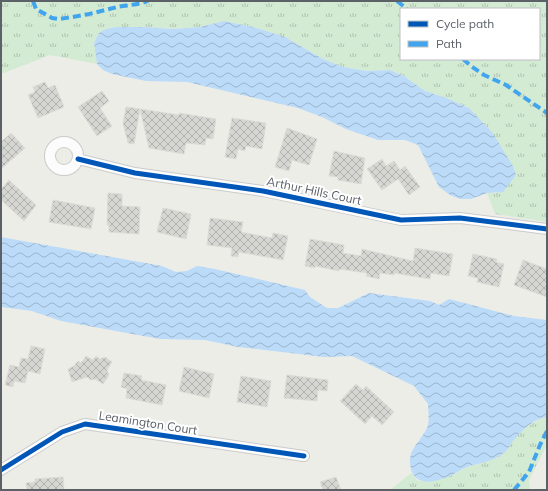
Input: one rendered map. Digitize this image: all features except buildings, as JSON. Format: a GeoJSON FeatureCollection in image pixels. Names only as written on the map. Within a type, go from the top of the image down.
{"type":"FeatureCollection","features":[{"type":"Feature","properties":{"kind":"street","name":"Arthur Hills Court"},"geometry":{"type":"LineString","coordinates":[[78,159],[134,173],[263,191],[401,220],[460,218],[547,229]]}},
{"type":"Feature","properties":{"kind":"street","name":"Leamington Court"},"geometry":{"type":"LineString","coordinates":[[1,470],[62,432],[86,424],[304,456]]}},
{"type":"Feature","properties":{"kind":"green space"},"geometry":{"type":"Polygon","coordinates":[[[1,1],[547,1],[547,222],[495,214],[487,193],[497,193],[513,166],[469,108],[425,91],[404,76],[391,70],[367,71],[343,67],[323,59],[285,37],[253,27],[224,21],[200,27],[173,29],[116,27],[106,29],[94,42],[97,64],[50,55],[1,74],[1,1]]]}},
{"type":"Feature","properties":{"kind":"green space"},"geometry":{"type":"Polygon","coordinates":[[[547,417],[547,445],[529,480],[530,490],[390,490],[411,473],[418,481],[453,475],[465,468],[497,457],[522,430],[541,418],[547,417]]]}},
{"type":"Feature","properties":{"kind":"water"},"geometry":{"type":"Polygon","coordinates":[[[224,21],[253,27],[285,37],[323,59],[343,67],[367,71],[390,70],[404,76],[425,91],[469,108],[492,132],[513,166],[516,175],[503,192],[487,193],[471,199],[460,199],[450,195],[439,187],[418,145],[405,140],[378,140],[346,129],[322,117],[298,108],[187,82],[146,81],[112,74],[103,70],[97,64],[94,43],[99,33],[106,29],[116,27],[144,27],[173,29],[200,27],[224,21]]]}},
{"type":"Feature","properties":{"kind":"water"},"geometry":{"type":"Polygon","coordinates":[[[1,237],[162,266],[176,272],[187,271],[197,266],[215,269],[305,290],[310,297],[327,308],[338,308],[369,293],[430,301],[439,305],[449,299],[514,316],[547,320],[547,417],[537,420],[524,429],[516,437],[508,449],[500,456],[486,462],[467,467],[440,480],[426,482],[415,477],[411,471],[410,457],[414,448],[425,432],[429,419],[428,404],[414,386],[352,356],[324,357],[238,347],[205,340],[160,339],[61,321],[32,311],[1,307],[1,237]]]}},
{"type":"Feature","properties":{"kind":"marked path"},"geometry":{"type":"LineString","coordinates":[[33,1],[36,9],[52,18],[58,19],[80,16],[148,1]]}},
{"type":"Feature","properties":{"kind":"marked path"},"geometry":{"type":"LineString","coordinates":[[397,1],[406,8]]}},
{"type":"Feature","properties":{"kind":"marked path"},"geometry":{"type":"LineString","coordinates":[[464,60],[484,75],[506,85],[547,113]]}},
{"type":"Feature","properties":{"kind":"marked path"},"geometry":{"type":"LineString","coordinates":[[514,490],[529,472],[547,431]]}},
{"type":"Feature","properties":{"kind":"cycle path"},"geometry":{"type":"LineString","coordinates":[[78,159],[135,173],[263,191],[401,220],[460,218],[547,229]]}},
{"type":"Feature","properties":{"kind":"cycle path"},"geometry":{"type":"LineString","coordinates":[[1,470],[62,432],[85,424],[304,456]]}}]}
